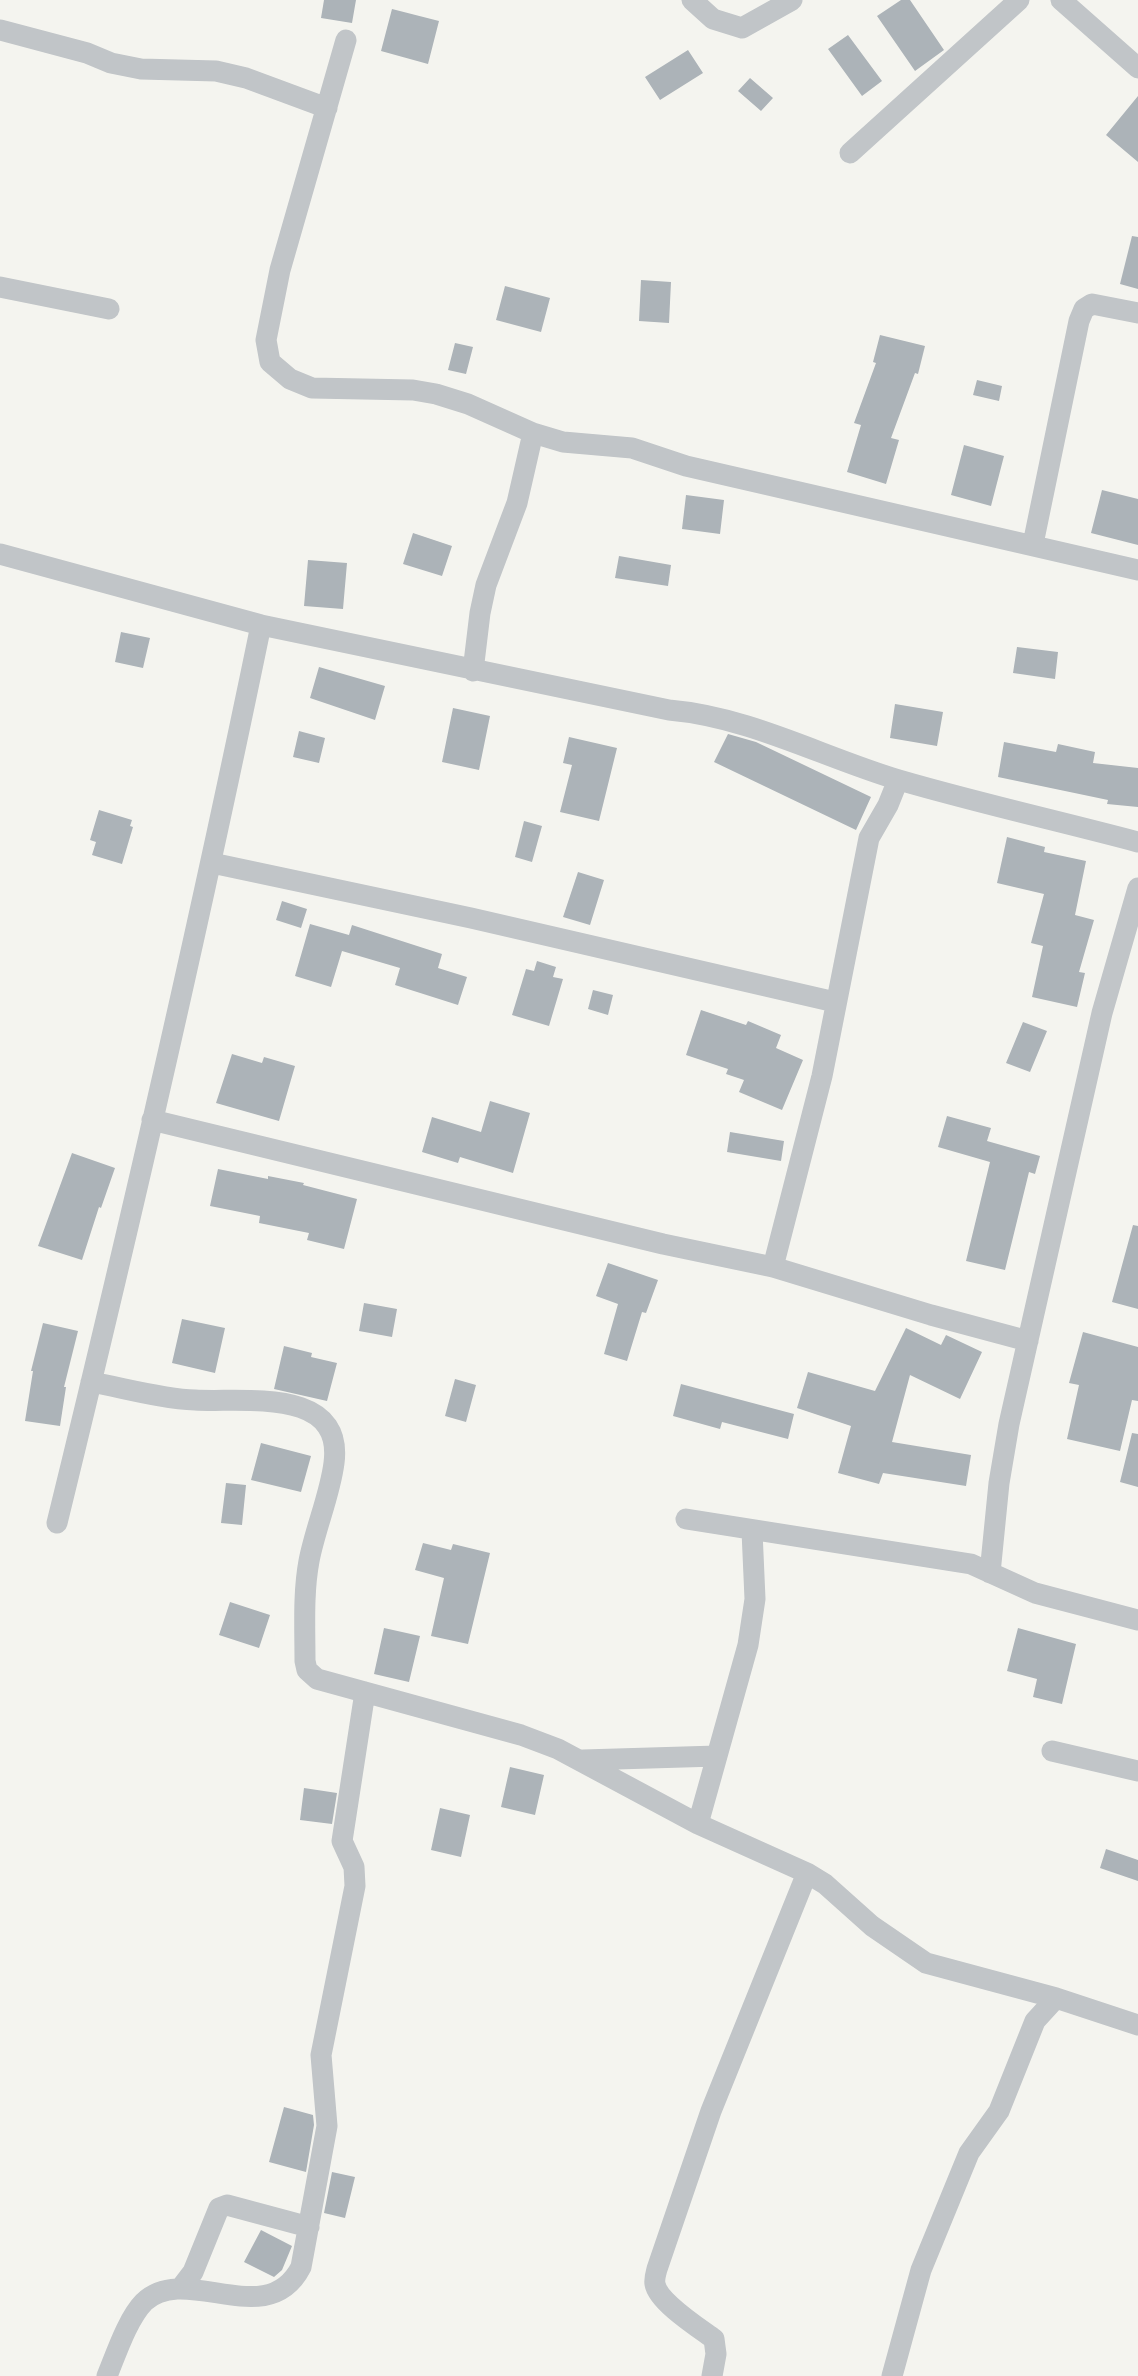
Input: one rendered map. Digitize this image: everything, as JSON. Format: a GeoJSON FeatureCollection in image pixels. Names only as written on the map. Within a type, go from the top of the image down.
{"type":"FeatureCollection","features":[{"type":"Feature","properties":{"kind":"street"},"geometry":{"type":"LineString","coordinates":[[692,0],[713,19],[742,28],[792,0]]}},
{"type":"Feature","properties":{"kind":"street"},"geometry":{"type":"LineString","coordinates":[[850,153],[1019,0]]}},
{"type":"Feature","properties":{"kind":"street"},"geometry":{"type":"LineString","coordinates":[[1061,0],[1138,68]]}},
{"type":"Feature","properties":{"kind":"street"},"geometry":{"type":"LineString","coordinates":[[0,30],[111,63],[141,69],[216,71],[246,78],[327,108]]}},
{"type":"Feature","properties":{"kind":"street"},"geometry":{"type":"LineString","coordinates":[[346,40],[280,270],[266,340],[270,362],[290,379],[312,388],[413,390],[436,394],[468,404],[533,433],[563,442],[632,448],[686,466],[1138,570]]}},
{"type":"Feature","properties":{"kind":"street"},"geometry":{"type":"LineString","coordinates":[[0,287],[109,309]]}},
{"type":"Feature","properties":{"kind":"street"},"geometry":{"type":"LineString","coordinates":[[1033,544],[1079,321],[1084,309],[1092,304],[1138,313]]}},
{"type":"Feature","properties":{"kind":"street"},"geometry":{"type":"LineString","coordinates":[[473,671],[486,585],[517,503],[533,433]]}},
{"type":"Feature","properties":{"kind":"street"},"geometry":{"type":"LineString","coordinates":[[0,554],[261,625],[473,671],[730,720],[898,780],[1138,842]]}},
{"type":"Feature","properties":{"kind":"street"},"geometry":{"type":"LineString","coordinates":[[57,1523],[92,1382],[212,863],[261,625]]}},
{"type":"Feature","properties":{"kind":"street"},"geometry":{"type":"LineString","coordinates":[[773,1267],[822,1076],[869,838],[888,805],[898,780]]}},
{"type":"Feature","properties":{"kind":"street"},"geometry":{"type":"LineString","coordinates":[[212,863],[471,918],[835,1002]]}},
{"type":"Feature","properties":{"kind":"street"},"geometry":{"type":"LineString","coordinates":[[990,1573],[999,1483],[1009,1424],[1102,1013],[1138,888]]}},
{"type":"Feature","properties":{"kind":"street"},"geometry":{"type":"LineString","coordinates":[[152,1120],[663,1244],[773,1267],[931,1316],[1028,1341]]}},
{"type":"Feature","properties":{"kind":"street"},"geometry":{"type":"LineString","coordinates":[[92,1382],[193,1401],[267,1400],[299,1407],[320,1416],[333,1437],[335,1462],[308,1570],[305,1661],[308,1670],[317,1679],[521,1735],[582,1760],[698,1824],[807,1873],[825,1884],[872,1926],[926,1963],[1056,1998],[1138,2025]]}},
{"type":"Feature","properties":{"kind":"street"},"geometry":{"type":"LineString","coordinates":[[686,1520],[970,1564],[1035,1593],[1138,1620]]}},
{"type":"Feature","properties":{"kind":"street"},"geometry":{"type":"LineString","coordinates":[[698,1824],[748,1646],[755,1599],[752,1531]]}},
{"type":"Feature","properties":{"kind":"street"},"geometry":{"type":"LineString","coordinates":[[107,2376],[134,2315],[145,2301],[168,2290],[180,2289],[247,2297],[279,2290],[294,2281],[301,2266],[327,2126],[321,2055],[355,1886],[354,1867],[342,1841],[365,1692]]}},
{"type":"Feature","properties":{"kind":"street"},"geometry":{"type":"LineString","coordinates":[[1052,1751],[1138,1771]]}},
{"type":"Feature","properties":{"kind":"street"},"geometry":{"type":"LineString","coordinates":[[582,1760],[717,1755]]}},
{"type":"Feature","properties":{"kind":"street"},"geometry":{"type":"LineString","coordinates":[[712,2376],[716,2354],[714,2339],[673,2308],[658,2293],[655,2283],[657,2269],[711,2110],[807,1873]]}},
{"type":"Feature","properties":{"kind":"street"},"geometry":{"type":"LineString","coordinates":[[892,2376],[921,2270],[969,2153],[999,2111],[1035,2021],[1056,1998]]}},
{"type":"Feature","properties":{"kind":"street"},"geometry":{"type":"LineString","coordinates":[[180,2289],[193,2272],[219,2208],[226,2205],[309,2227]]}},
{"type":"Feature","properties":{"kind":"building"},"geometry":{"type":"Polygon","coordinates":[[[324,0],[356,0],[352,23],[321,18],[324,0]]]}},
{"type":"Feature","properties":{"kind":"building"},"geometry":{"type":"Polygon","coordinates":[[[901,0],[910,0],[944,50],[915,71],[877,16],[901,0]]]}},
{"type":"Feature","properties":{"kind":"building"},"geometry":{"type":"Polygon","coordinates":[[[392,9],[439,21],[428,64],[381,51],[392,9]]]}},
{"type":"Feature","properties":{"kind":"building"},"geometry":{"type":"Polygon","coordinates":[[[848,35],[882,81],[862,96],[828,49],[848,35]]]}},
{"type":"Feature","properties":{"kind":"building"},"geometry":{"type":"Polygon","coordinates":[[[688,50],[703,73],[660,100],[645,77],[688,50]]]}},
{"type":"Feature","properties":{"kind":"building"},"geometry":{"type":"Polygon","coordinates":[[[750,78],[773,98],[761,111],[738,91],[750,78]]]}},
{"type":"Feature","properties":{"kind":"building"},"geometry":{"type":"Polygon","coordinates":[[[1138,96],[1138,162],[1106,135],[1138,96]]]}},
{"type":"Feature","properties":{"kind":"building"},"geometry":{"type":"Polygon","coordinates":[[[1132,236],[1138,237],[1138,289],[1120,284],[1132,236]]]}},
{"type":"Feature","properties":{"kind":"building"},"geometry":{"type":"Polygon","coordinates":[[[641,280],[671,282],[669,323],[639,321],[641,280]]]}},
{"type":"Feature","properties":{"kind":"building"},"geometry":{"type":"Polygon","coordinates":[[[505,286],[550,298],[541,332],[496,320],[505,286]]]}},
{"type":"Feature","properties":{"kind":"building"},"geometry":{"type":"Polygon","coordinates":[[[880,335],[925,346],[918,374],[915,373],[891,438],[899,440],[886,484],[847,472],[861,425],[854,423],[876,363],[873,362],[880,335]]]}},
{"type":"Feature","properties":{"kind":"building"},"geometry":{"type":"Polygon","coordinates":[[[455,343],[473,347],[466,374],[448,370],[455,343]]]}},
{"type":"Feature","properties":{"kind":"building"},"geometry":{"type":"Polygon","coordinates":[[[977,380],[1002,386],[999,401],[973,395],[977,380]]]}},
{"type":"Feature","properties":{"kind":"building"},"geometry":{"type":"Polygon","coordinates":[[[964,445],[1004,456],[991,506],[951,495],[964,445]]]}},
{"type":"Feature","properties":{"kind":"building"},"geometry":{"type":"Polygon","coordinates":[[[1102,490],[1138,499],[1138,545],[1091,533],[1102,490]]]}},
{"type":"Feature","properties":{"kind":"building"},"geometry":{"type":"Polygon","coordinates":[[[686,495],[724,500],[720,534],[682,529],[686,495]]]}},
{"type":"Feature","properties":{"kind":"building"},"geometry":{"type":"Polygon","coordinates":[[[413,533],[452,546],[442,576],[403,564],[413,533]]]}},
{"type":"Feature","properties":{"kind":"building"},"geometry":{"type":"Polygon","coordinates":[[[619,556],[671,565],[668,586],[615,578],[619,556]]]}},
{"type":"Feature","properties":{"kind":"building"},"geometry":{"type":"Polygon","coordinates":[[[308,560],[347,563],[343,609],[304,606],[308,560]]]}},
{"type":"Feature","properties":{"kind":"building"},"geometry":{"type":"Polygon","coordinates":[[[121,632],[150,638],[143,668],[115,662],[121,632]]]}},
{"type":"Feature","properties":{"kind":"building"},"geometry":{"type":"Polygon","coordinates":[[[1017,647],[1058,652],[1055,679],[1013,673],[1017,647]]]}},
{"type":"Feature","properties":{"kind":"building"},"geometry":{"type":"Polygon","coordinates":[[[319,667],[385,686],[375,720],[310,698],[319,667]]]}},
{"type":"Feature","properties":{"kind":"building"},"geometry":{"type":"Polygon","coordinates":[[[895,704],[943,712],[937,746],[890,738],[895,704]]]}},
{"type":"Feature","properties":{"kind":"building"},"geometry":{"type":"Polygon","coordinates":[[[453,708],[490,716],[479,770],[442,762],[453,708]]]}},
{"type":"Feature","properties":{"kind":"building"},"geometry":{"type":"Polygon","coordinates":[[[299,731],[325,738],[319,763],[293,757],[299,731]]]}},
{"type":"Feature","properties":{"kind":"building"},"geometry":{"type":"Polygon","coordinates":[[[728,734],[756,742],[871,797],[856,830],[714,762],[728,734]]]}},
{"type":"Feature","properties":{"kind":"building"},"geometry":{"type":"Polygon","coordinates":[[[569,737],[617,748],[599,821],[560,812],[572,765],[563,763],[569,737]]]}},
{"type":"Feature","properties":{"kind":"building"},"geometry":{"type":"Polygon","coordinates":[[[1004,742],[1056,752],[1058,744],[1095,752],[1093,763],[1138,768],[1138,807],[1107,804],[1108,800],[998,777],[1004,742]]]}},
{"type":"Feature","properties":{"kind":"building"},"geometry":{"type":"Polygon","coordinates":[[[99,810],[132,820],[130,826],[133,827],[122,864],[92,855],[96,842],[90,840],[99,810]]]}},
{"type":"Feature","properties":{"kind":"building"},"geometry":{"type":"Polygon","coordinates":[[[524,821],[542,826],[532,862],[515,857],[524,821]]]}},
{"type":"Feature","properties":{"kind":"building"},"geometry":{"type":"Polygon","coordinates":[[[1007,837],[1045,847],[1044,852],[1086,861],[1075,915],[1094,920],[1079,972],[1085,973],[1077,1007],[1032,997],[1043,946],[1031,943],[1044,894],[997,883],[1007,837]]]}},
{"type":"Feature","properties":{"kind":"building"},"geometry":{"type":"Polygon","coordinates":[[[578,872],[604,880],[590,925],[563,917],[578,872]]]}},
{"type":"Feature","properties":{"kind":"building"},"geometry":{"type":"Polygon","coordinates":[[[282,901],[307,909],[301,928],[276,920],[282,901]]]}},
{"type":"Feature","properties":{"kind":"building"},"geometry":{"type":"Polygon","coordinates":[[[310,924],[349,935],[352,925],[442,954],[438,968],[467,977],[458,1005],[395,985],[400,968],[342,951],[331,987],[295,976],[310,924]]]}},
{"type":"Feature","properties":{"kind":"building"},"geometry":{"type":"Polygon","coordinates":[[[537,961],[556,967],[553,977],[563,979],[549,1026],[512,1015],[526,969],[534,971],[537,961]]]}},
{"type":"Feature","properties":{"kind":"building"},"geometry":{"type":"Polygon","coordinates":[[[593,990],[613,995],[608,1015],[588,1009],[593,990]]]}},
{"type":"Feature","properties":{"kind":"building"},"geometry":{"type":"Polygon","coordinates":[[[701,1010],[746,1025],[748,1021],[781,1035],[776,1048],[803,1060],[782,1110],[739,1092],[744,1080],[726,1074],[728,1069],[686,1055],[701,1010]]]}},
{"type":"Feature","properties":{"kind":"building"},"geometry":{"type":"Polygon","coordinates":[[[1023,1022],[1047,1031],[1030,1072],[1006,1063],[1023,1022]]]}},
{"type":"Feature","properties":{"kind":"building"},"geometry":{"type":"Polygon","coordinates":[[[232,1054],[262,1063],[264,1057],[295,1066],[279,1121],[216,1103],[232,1054]]]}},
{"type":"Feature","properties":{"kind":"building"},"geometry":{"type":"Polygon","coordinates":[[[490,1101],[530,1113],[513,1173],[460,1157],[458,1163],[422,1152],[432,1117],[481,1132],[490,1101]]]}},
{"type":"Feature","properties":{"kind":"building"},"geometry":{"type":"Polygon","coordinates":[[[947,1116],[991,1128],[987,1141],[1040,1156],[1035,1174],[1029,1172],[1005,1270],[966,1261],[990,1162],[938,1147],[947,1116]]]}},
{"type":"Feature","properties":{"kind":"building"},"geometry":{"type":"Polygon","coordinates":[[[730,1132],[784,1141],[781,1161],[727,1152],[730,1132]]]}},
{"type":"Feature","properties":{"kind":"building"},"geometry":{"type":"Polygon","coordinates":[[[72,1153],[115,1168],[101,1208],[99,1207],[82,1260],[38,1246],[72,1153]]]}},
{"type":"Feature","properties":{"kind":"building"},"geometry":{"type":"Polygon","coordinates":[[[218,1169],[268,1179],[268,1176],[304,1183],[303,1185],[357,1199],[344,1249],[307,1240],[309,1233],[259,1223],[260,1216],[210,1206],[218,1169]]]}},
{"type":"Feature","properties":{"kind":"building"},"geometry":{"type":"Polygon","coordinates":[[[1133,1225],[1138,1226],[1138,1309],[1112,1302],[1133,1225]]]}},
{"type":"Feature","properties":{"kind":"building"},"geometry":{"type":"Polygon","coordinates":[[[608,1263],[658,1280],[646,1313],[642,1312],[627,1361],[604,1354],[618,1304],[596,1296],[608,1263]]]}},
{"type":"Feature","properties":{"kind":"building"},"geometry":{"type":"Polygon","coordinates":[[[364,1303],[397,1309],[392,1337],[359,1331],[364,1303]]]}},
{"type":"Feature","properties":{"kind":"building"},"geometry":{"type":"Polygon","coordinates":[[[182,1319],[225,1328],[215,1373],[172,1363],[182,1319]]]}},
{"type":"Feature","properties":{"kind":"building"},"geometry":{"type":"Polygon","coordinates":[[[43,1323],[78,1331],[64,1387],[66,1387],[60,1426],[25,1421],[33,1371],[31,1371],[43,1323]]]}},
{"type":"Feature","properties":{"kind":"building"},"geometry":{"type":"Polygon","coordinates":[[[906,1328],[941,1345],[946,1335],[982,1352],[960,1399],[910,1375],[892,1442],[971,1455],[966,1486],[883,1473],[879,1484],[838,1473],[851,1426],[797,1408],[808,1372],[875,1391],[906,1328]]]}},
{"type":"Feature","properties":{"kind":"building"},"geometry":{"type":"Polygon","coordinates":[[[1083,1332],[1138,1347],[1138,1401],[1132,1400],[1120,1451],[1067,1439],[1079,1385],[1069,1383],[1083,1332]]]}},
{"type":"Feature","properties":{"kind":"building"},"geometry":{"type":"Polygon","coordinates":[[[284,1346],[312,1353],[311,1357],[337,1363],[327,1401],[274,1389],[284,1346]]]}},
{"type":"Feature","properties":{"kind":"building"},"geometry":{"type":"Polygon","coordinates":[[[455,1379],[476,1385],[466,1422],[445,1416],[455,1379]]]}},
{"type":"Feature","properties":{"kind":"building"},"geometry":{"type":"Polygon","coordinates":[[[681,1384],[794,1414],[788,1439],[722,1422],[720,1429],[673,1416],[681,1384]]]}},
{"type":"Feature","properties":{"kind":"building"},"geometry":{"type":"Polygon","coordinates":[[[1132,1433],[1138,1434],[1138,1487],[1120,1482],[1132,1433]]]}},
{"type":"Feature","properties":{"kind":"building"},"geometry":{"type":"Polygon","coordinates":[[[261,1443],[311,1456],[301,1492],[251,1480],[261,1443]]]}},
{"type":"Feature","properties":{"kind":"building"},"geometry":{"type":"Polygon","coordinates":[[[226,1483],[246,1485],[242,1525],[221,1523],[226,1483]]]}},
{"type":"Feature","properties":{"kind":"building"},"geometry":{"type":"Polygon","coordinates":[[[423,1543],[451,1550],[453,1544],[490,1553],[468,1644],[431,1636],[444,1578],[415,1570],[423,1543]]]}},
{"type":"Feature","properties":{"kind":"building"},"geometry":{"type":"Polygon","coordinates":[[[230,1602],[270,1615],[259,1648],[219,1635],[230,1602]]]}},
{"type":"Feature","properties":{"kind":"building"},"geometry":{"type":"Polygon","coordinates":[[[384,1628],[420,1636],[409,1682],[374,1674],[384,1628]]]}},
{"type":"Feature","properties":{"kind":"building"},"geometry":{"type":"Polygon","coordinates":[[[1018,1628],[1076,1644],[1062,1704],[1033,1697],[1037,1679],[1007,1671],[1018,1628]]]}},
{"type":"Feature","properties":{"kind":"building"},"geometry":{"type":"Polygon","coordinates":[[[510,1767],[544,1775],[535,1815],[501,1807],[510,1767]]]}},
{"type":"Feature","properties":{"kind":"building"},"geometry":{"type":"Polygon","coordinates":[[[304,1788],[337,1793],[332,1824],[300,1820],[304,1788]]]}},
{"type":"Feature","properties":{"kind":"building"},"geometry":{"type":"Polygon","coordinates":[[[440,1808],[470,1815],[461,1857],[431,1850],[440,1808]]]}},
{"type":"Feature","properties":{"kind":"building"},"geometry":{"type":"Polygon","coordinates":[[[1106,1849],[1138,1860],[1138,1881],[1100,1868],[1106,1849]]]}},
{"type":"Feature","properties":{"kind":"building"},"geometry":{"type":"Polygon","coordinates":[[[284,2107],[313,2115],[314,2125],[306,2172],[269,2162],[284,2107]]]}},
{"type":"Feature","properties":{"kind":"building"},"geometry":{"type":"Polygon","coordinates":[[[332,2172],[355,2177],[345,2218],[324,2213],[332,2172]]]}},
{"type":"Feature","properties":{"kind":"building"},"geometry":{"type":"Polygon","coordinates":[[[261,2230],[292,2246],[282,2270],[274,2277],[244,2262],[261,2230]]]}}]}
